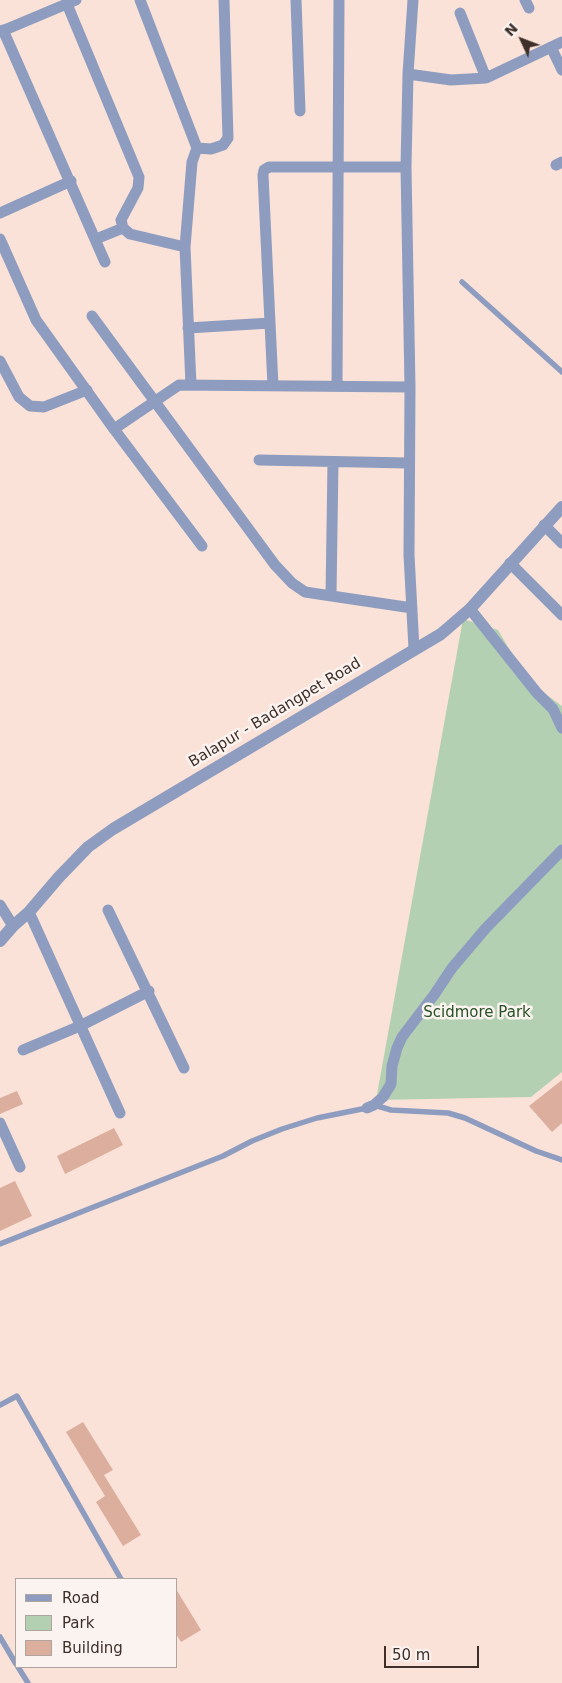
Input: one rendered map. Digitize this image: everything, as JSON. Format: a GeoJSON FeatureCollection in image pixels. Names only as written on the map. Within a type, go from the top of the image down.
{"type":"FeatureCollection","features":[{"type":"Feature","properties":{"kind":"street"},"geometry":{"type":"LineString","coordinates":[[140,0],[197,148],[192,162],[185,247],[190,385]]}},
{"type":"Feature","properties":{"kind":"street"},"geometry":{"type":"LineString","coordinates":[[197,148],[212,149],[223,145],[228,138],[224,0]]}},
{"type":"Feature","properties":{"kind":"street"},"geometry":{"type":"LineString","coordinates":[[296,0],[300,112]]}},
{"type":"Feature","properties":{"kind":"street"},"geometry":{"type":"LineString","coordinates":[[336,386],[339,0]]}},
{"type":"Feature","properties":{"kind":"street"},"geometry":{"type":"LineString","coordinates":[[414,0],[408,74],[406,167],[410,387],[408,462],[409,555],[414,649]]}},
{"type":"Feature","properties":{"kind":"street"},"geometry":{"type":"LineString","coordinates":[[106,262],[2,31],[72,2],[139,177],[138,188],[120,220],[123,228],[130,234],[185,247]]}},
{"type":"Feature","properties":{"kind":"street"},"geometry":{"type":"LineString","coordinates":[[460,12],[486,78]]}},
{"type":"Feature","properties":{"kind":"street"},"geometry":{"type":"LineString","coordinates":[[408,74],[451,80],[486,78],[562,42]]}},
{"type":"Feature","properties":{"kind":"street"},"geometry":{"type":"LineString","coordinates":[[551,47],[562,70]]}},
{"type":"Feature","properties":{"kind":"street"},"geometry":{"type":"LineString","coordinates":[[273,386],[264,170],[269,167],[406,167]]}},
{"type":"Feature","properties":{"kind":"street"},"geometry":{"type":"LineString","coordinates":[[0,213],[71,181]]}},
{"type":"Feature","properties":{"kind":"street"},"geometry":{"type":"LineString","coordinates":[[96,239],[123,228]]}},
{"type":"Feature","properties":{"kind":"street"},"geometry":{"type":"LineString","coordinates":[[0,239],[36,320],[114,429],[202,546]]}},
{"type":"Feature","properties":{"kind":"street"},"geometry":{"type":"LineString","coordinates":[[92,316],[275,566],[292,583],[305,592],[412,608]]}},
{"type":"Feature","properties":{"kind":"street"},"geometry":{"type":"LineString","coordinates":[[188,328],[270,323]]}},
{"type":"Feature","properties":{"kind":"street"},"geometry":{"type":"LineString","coordinates":[[0,361],[19,397],[30,406],[44,407],[87,390]]}},
{"type":"Feature","properties":{"kind":"street"},"geometry":{"type":"LineString","coordinates":[[114,429],[178,385],[410,387]]}},
{"type":"Feature","properties":{"kind":"street"},"geometry":{"type":"LineString","coordinates":[[259,460],[408,462]]}},
{"type":"Feature","properties":{"kind":"street"},"geometry":{"type":"LineString","coordinates":[[330,596],[333,462]]}},
{"type":"Feature","properties":{"kind":"street","name":"Balapur - Badangpet Road"},"geometry":{"type":"LineString","coordinates":[[0,941],[30,912],[58,877],[88,847],[113,829],[441,634],[470,609],[562,507]]}},
{"type":"Feature","properties":{"kind":"street"},"geometry":{"type":"LineString","coordinates":[[544,525],[562,543]]}},
{"type":"Feature","properties":{"kind":"street"},"geometry":{"type":"LineString","coordinates":[[510,563],[562,615]]}},
{"type":"Feature","properties":{"kind":"street"},"geometry":{"type":"LineString","coordinates":[[470,609],[536,694],[553,709],[562,728]]}},
{"type":"Feature","properties":{"kind":"street"},"geometry":{"type":"LineString","coordinates":[[371,1106],[383,1097],[391,1084],[392,1066],[402,1036],[434,995],[448,973],[486,928],[562,850]]}},
{"type":"Feature","properties":{"kind":"street"},"geometry":{"type":"LineString","coordinates":[[0,905],[14,926]]}},
{"type":"Feature","properties":{"kind":"street"},"geometry":{"type":"LineString","coordinates":[[108,910],[184,1068]]}},
{"type":"Feature","properties":{"kind":"street"},"geometry":{"type":"LineString","coordinates":[[30,912],[120,1113]]}},
{"type":"Feature","properties":{"kind":"street"},"geometry":{"type":"LineString","coordinates":[[23,1050],[80,1026],[149,992]]}},
{"type":"Feature","properties":{"kind":"street"},"geometry":{"type":"LineString","coordinates":[[0,1123],[20,1167]]}},
{"type":"Feature","properties":{"kind":"lane"},"geometry":{"type":"LineString","coordinates":[[462,282],[562,372]]}},
{"type":"Feature","properties":{"kind":"lane"},"geometry":{"type":"LineString","coordinates":[[0,1244],[223,1156],[252,1141],[282,1129],[317,1118],[371,1106],[391,1110],[448,1113],[536,1151],[562,1160]]}},
{"type":"Feature","properties":{"kind":"lane"},"geometry":{"type":"LineString","coordinates":[[0,1405],[17,1396],[120,1578]]}},
{"type":"Feature","properties":{"kind":"lane"},"geometry":{"type":"LineString","coordinates":[[0,1637],[15,1662]]}},
{"type":"Feature","properties":{"kind":"lane"},"geometry":{"type":"LineString","coordinates":[[19,1668],[28,1683]]}},
{"type":"Feature","properties":{"kind":"green space","name":"Scidmore Park"},"geometry":{"type":"Polygon","coordinates":[[[463,619],[498,630],[529,682],[562,706],[562,1072],[531,1097],[376,1100],[463,619]]]}},
{"type":"Feature","properties":{"kind":"building"},"geometry":{"type":"Polygon","coordinates":[[[562,1080],[562,1123],[552,1132],[529,1106],[562,1080]]]}},
{"type":"Feature","properties":{"kind":"building"},"geometry":{"type":"Polygon","coordinates":[[[17,1091],[23,1104],[0,1114],[0,1098],[17,1091]]]}},
{"type":"Feature","properties":{"kind":"building"},"geometry":{"type":"Polygon","coordinates":[[[114,1128],[123,1145],[65,1174],[57,1156],[114,1128]]]}},
{"type":"Feature","properties":{"kind":"building"},"geometry":{"type":"Polygon","coordinates":[[[15,1181],[32,1216],[0,1231],[0,1188],[15,1181]]]}},
{"type":"Feature","properties":{"kind":"building"},"geometry":{"type":"Polygon","coordinates":[[[83,1422],[113,1470],[104,1475],[141,1535],[123,1546],[96,1502],[105,1496],[66,1432],[83,1422]]]}},
{"type":"Feature","properties":{"kind":"building"},"geometry":{"type":"Polygon","coordinates":[[[178,1592],[201,1630],[181,1642],[178,1637],[178,1592]]]}}]}
